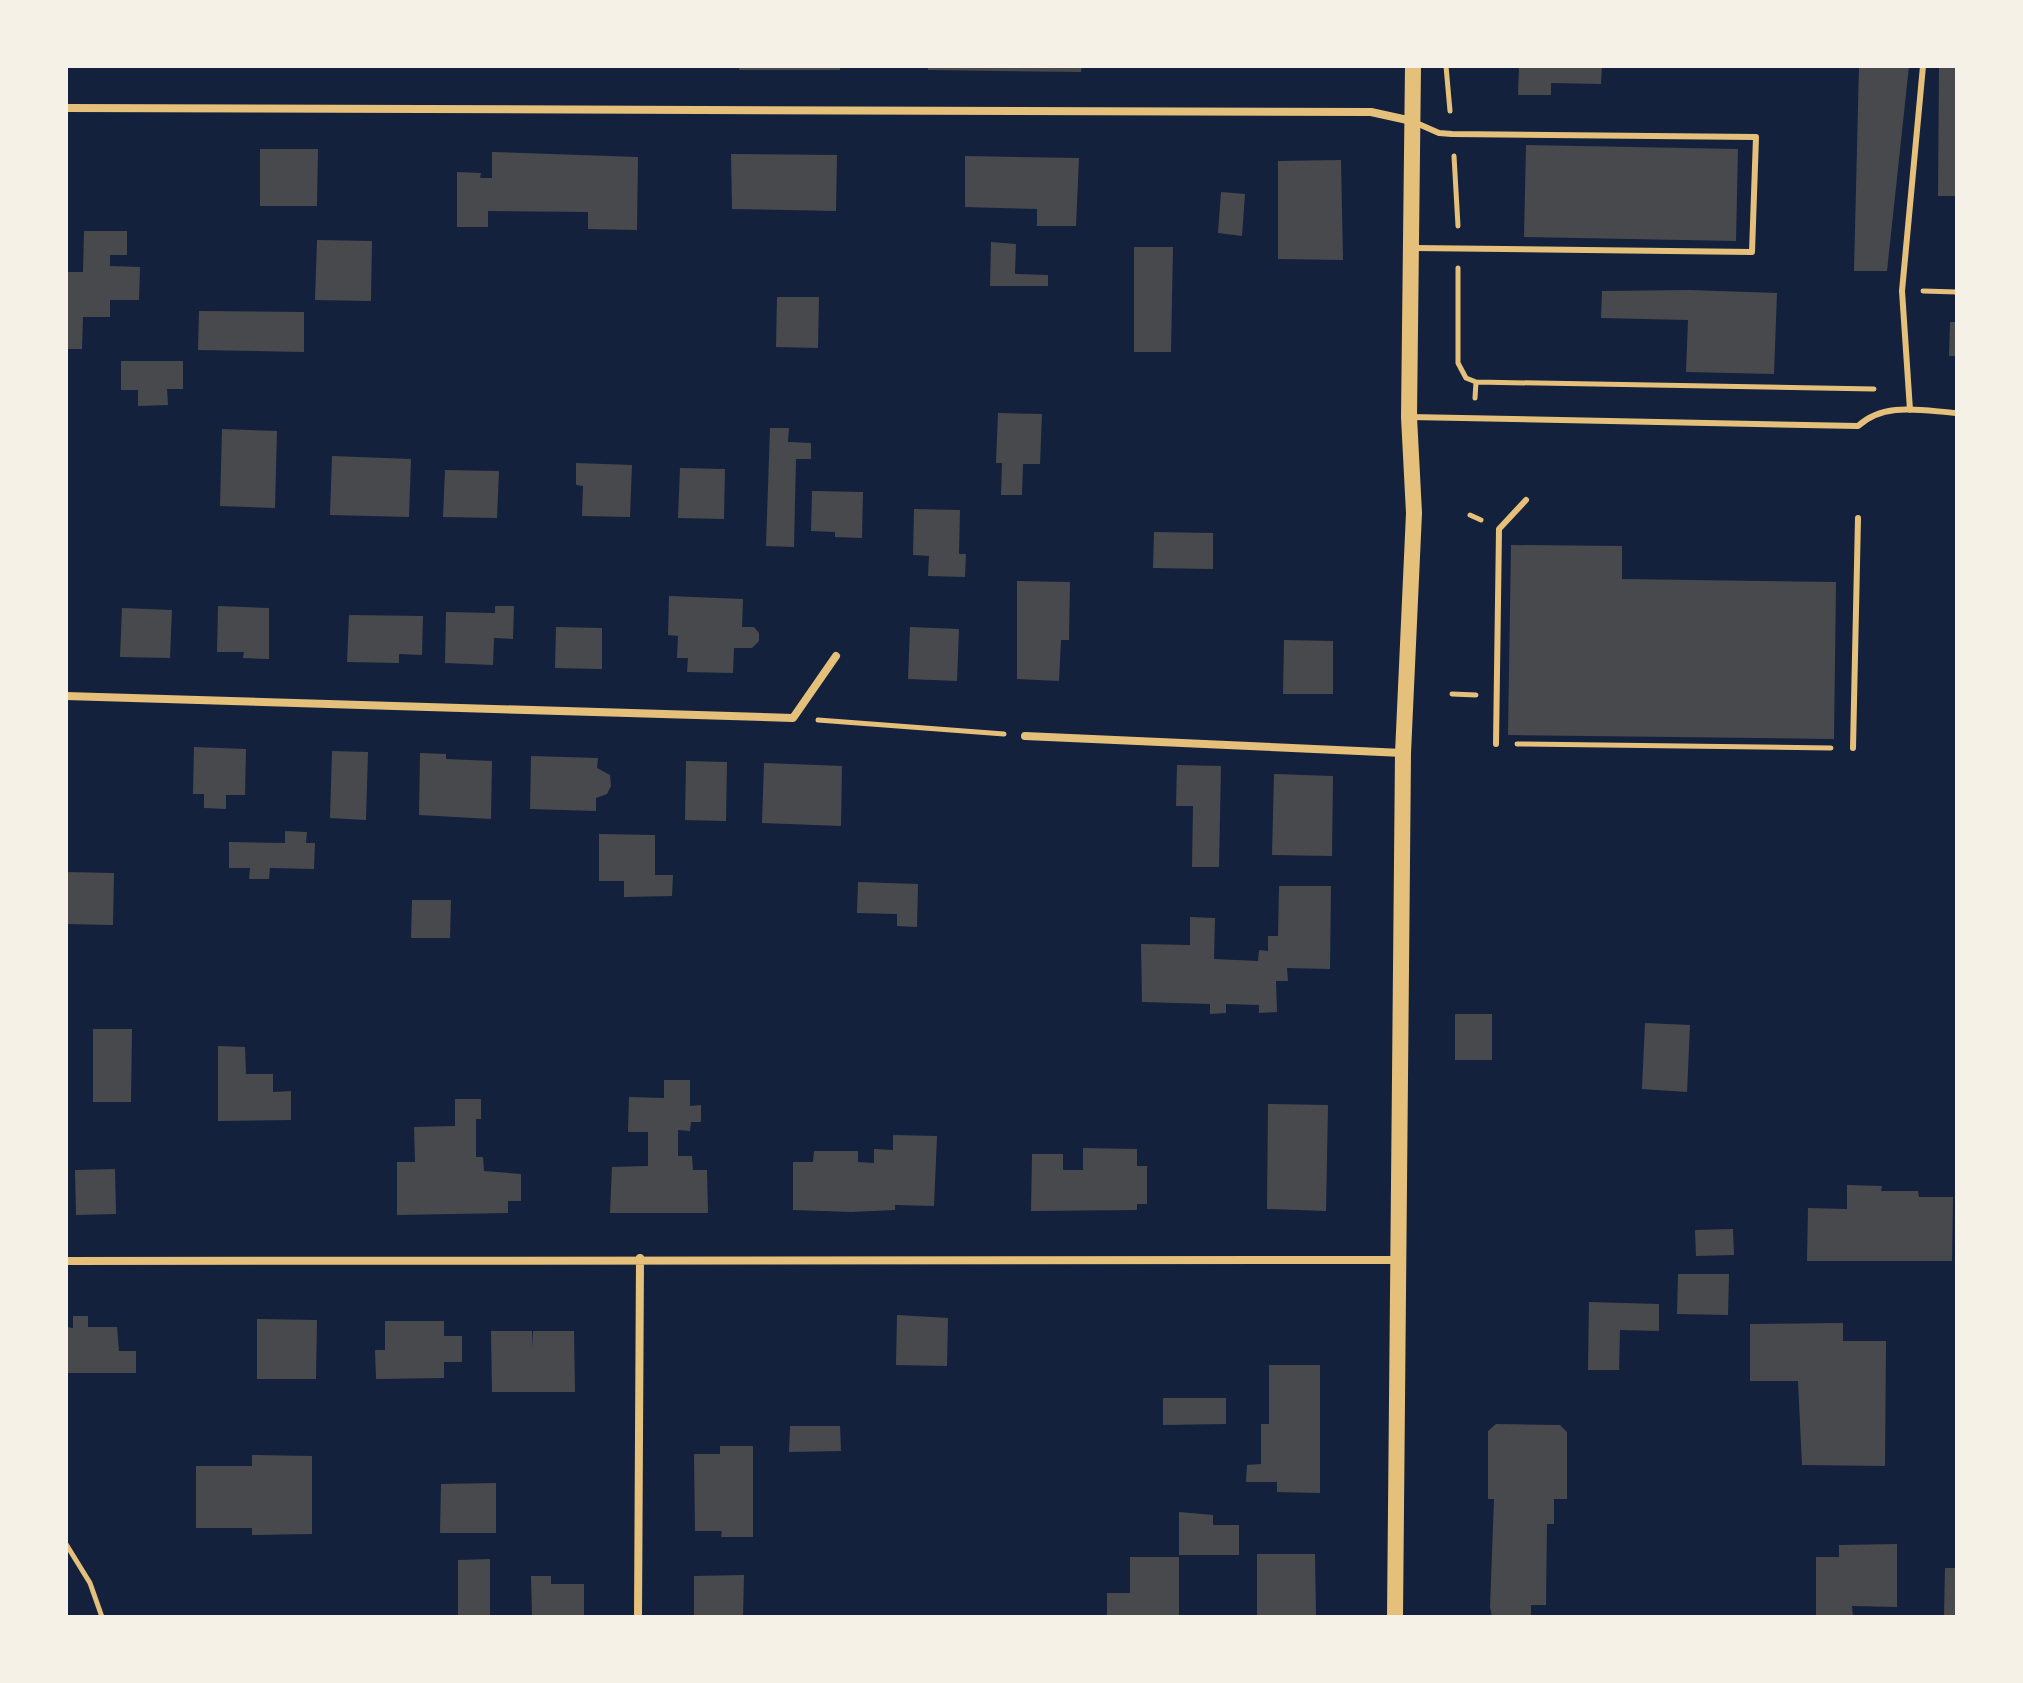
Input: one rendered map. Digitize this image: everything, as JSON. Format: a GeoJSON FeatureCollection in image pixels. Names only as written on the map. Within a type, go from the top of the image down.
{"type":"FeatureCollection","features":[{"type":"Feature","properties":{"kind":"main road"},"geometry":{"type":"LineString","coordinates":[[1395,1617],[1403,753],[1414,513],[1409,417],[1413,66]]}},
{"type":"Feature","properties":{"kind":"street"},"geometry":{"type":"LineString","coordinates":[[66,108],[1371,112],[1412,121]]}},
{"type":"Feature","properties":{"kind":"street"},"geometry":{"type":"LineString","coordinates":[[66,696],[793,718],[836,656]]}},
{"type":"Feature","properties":{"kind":"street"},"geometry":{"type":"LineString","coordinates":[[1025,736],[1403,753]]}},
{"type":"Feature","properties":{"kind":"street"},"geometry":{"type":"LineString","coordinates":[[66,1261],[640,1258],[1397,1260]]}},
{"type":"Feature","properties":{"kind":"street"},"geometry":{"type":"LineString","coordinates":[[638,1617],[640,1258]]}},
{"type":"Feature","properties":{"kind":"lane"},"geometry":{"type":"LineString","coordinates":[[1910,410],[1902,291],[1923,66]]}},
{"type":"Feature","properties":{"kind":"lane"},"geometry":{"type":"LineString","coordinates":[[1411,248],[1752,252],[1756,137],[1452,134],[1439,133],[1412,121]]}},
{"type":"Feature","properties":{"kind":"lane"},"geometry":{"type":"LineString","coordinates":[[1409,417],[1858,426],[1874,414],[1910,410],[1957,413]]}},
{"type":"Feature","properties":{"kind":"lane"},"geometry":{"type":"LineString","coordinates":[[1496,744],[1499,529],[1526,500]]}},
{"type":"Feature","properties":{"kind":"lane"},"geometry":{"type":"LineString","coordinates":[[1853,748],[1858,518]]}},
{"type":"Feature","properties":{"kind":"path"},"geometry":{"type":"LineString","coordinates":[[1902,291],[1957,292]]}},
{"type":"Feature","properties":{"kind":"path"},"geometry":{"type":"LineString","coordinates":[[1474,419],[1476,382],[1908,389]]}},
{"type":"Feature","properties":{"kind":"path"},"geometry":{"type":"LineString","coordinates":[[793,718],[1025,736]]}},
{"type":"Feature","properties":{"kind":"path"},"geometry":{"type":"LineString","coordinates":[[1496,744],[1853,748]]}},
{"type":"Feature","properties":{"kind":"path"},"geometry":{"type":"LineString","coordinates":[[66,1544],[90,1583],[102,1617]]}},
{"type":"Feature","properties":{"kind":"building"},"geometry":{"type":"Polygon","coordinates":[[[739,66],[840,66],[840,70],[739,70],[739,66]]]}},
{"type":"Feature","properties":{"kind":"building"},"geometry":{"type":"Polygon","coordinates":[[[928,66],[1082,66],[1081,72],[928,70],[928,66]]]}},
{"type":"Feature","properties":{"kind":"building"},"geometry":{"type":"Polygon","coordinates":[[[1519,66],[1602,66],[1601,84],[1551,83],[1551,95],[1518,95],[1519,66]]]}},
{"type":"Feature","properties":{"kind":"building"},"geometry":{"type":"Polygon","coordinates":[[[1859,66],[1909,66],[1887,271],[1854,271],[1859,66]]]}},
{"type":"Feature","properties":{"kind":"building"},"geometry":{"type":"Polygon","coordinates":[[[1939,66],[1957,66],[1957,196],[1938,196],[1939,66]]]}},
{"type":"Feature","properties":{"kind":"building"},"geometry":{"type":"Polygon","coordinates":[[[1526,145],[1738,149],[1736,241],[1524,237],[1526,145]]]}},
{"type":"Feature","properties":{"kind":"building"},"geometry":{"type":"Polygon","coordinates":[[[260,149],[318,149],[317,206],[260,206],[260,149]]]}},
{"type":"Feature","properties":{"kind":"building"},"geometry":{"type":"Polygon","coordinates":[[[492,152],[638,157],[637,230],[588,229],[588,212],[488,211],[488,227],[457,227],[457,172],[481,173],[480,178],[492,178],[492,152]]]}},
{"type":"Feature","properties":{"kind":"building"},"geometry":{"type":"Polygon","coordinates":[[[731,154],[837,155],[836,211],[732,209],[731,154]]]}},
{"type":"Feature","properties":{"kind":"building"},"geometry":{"type":"Polygon","coordinates":[[[965,156],[1079,158],[1076,226],[1037,226],[1037,209],[965,207],[965,156]]]}},
{"type":"Feature","properties":{"kind":"building"},"geometry":{"type":"Polygon","coordinates":[[[1341,160],[1343,260],[1278,259],[1278,161],[1341,160]]]}},
{"type":"Feature","properties":{"kind":"building"},"geometry":{"type":"Polygon","coordinates":[[[1221,192],[1245,194],[1242,236],[1218,233],[1221,192]]]}},
{"type":"Feature","properties":{"kind":"building"},"geometry":{"type":"Polygon","coordinates":[[[84,231],[127,231],[127,255],[110,255],[110,266],[140,267],[139,300],[110,300],[110,317],[83,317],[82,349],[66,349],[66,272],[83,272],[84,231]]]}},
{"type":"Feature","properties":{"kind":"building"},"geometry":{"type":"Polygon","coordinates":[[[317,240],[372,241],[371,301],[315,300],[317,240]]]}},
{"type":"Feature","properties":{"kind":"building"},"geometry":{"type":"Polygon","coordinates":[[[991,242],[1016,244],[1015,274],[1048,275],[1048,286],[990,286],[991,242]]]}},
{"type":"Feature","properties":{"kind":"building"},"geometry":{"type":"Polygon","coordinates":[[[1134,247],[1173,247],[1171,352],[1134,352],[1134,247]]]}},
{"type":"Feature","properties":{"kind":"building"},"geometry":{"type":"Polygon","coordinates":[[[1602,291],[1777,293],[1774,374],[1686,372],[1688,320],[1601,318],[1602,291]]]}},
{"type":"Feature","properties":{"kind":"building"},"geometry":{"type":"Polygon","coordinates":[[[777,297],[819,297],[818,348],[776,347],[777,297]]]}},
{"type":"Feature","properties":{"kind":"building"},"geometry":{"type":"Polygon","coordinates":[[[199,311],[304,312],[304,352],[198,350],[199,311]]]}},
{"type":"Feature","properties":{"kind":"building"},"geometry":{"type":"Polygon","coordinates":[[[1950,322],[1957,322],[1957,356],[1949,356],[1950,322]]]}},
{"type":"Feature","properties":{"kind":"building"},"geometry":{"type":"Polygon","coordinates":[[[121,361],[183,361],[183,389],[167,389],[168,405],[138,406],[138,390],[121,390],[121,361]]]}},
{"type":"Feature","properties":{"kind":"building"},"geometry":{"type":"Polygon","coordinates":[[[998,413],[1042,414],[1040,464],[1023,464],[1022,495],[1001,495],[1002,463],[996,463],[998,413]]]}},
{"type":"Feature","properties":{"kind":"building"},"geometry":{"type":"Polygon","coordinates":[[[770,428],[789,428],[788,442],[811,443],[811,459],[796,459],[794,547],[766,546],[770,428]]]}},
{"type":"Feature","properties":{"kind":"building"},"geometry":{"type":"Polygon","coordinates":[[[222,429],[277,431],[275,508],[220,506],[222,429]]]}},
{"type":"Feature","properties":{"kind":"building"},"geometry":{"type":"Polygon","coordinates":[[[332,456],[411,459],[409,517],[330,515],[332,456]]]}},
{"type":"Feature","properties":{"kind":"building"},"geometry":{"type":"Polygon","coordinates":[[[576,463],[632,465],[630,517],[582,516],[583,486],[576,485],[576,463]]]}},
{"type":"Feature","properties":{"kind":"building"},"geometry":{"type":"Polygon","coordinates":[[[680,468],[725,469],[724,519],[678,518],[680,468]]]}},
{"type":"Feature","properties":{"kind":"building"},"geometry":{"type":"Polygon","coordinates":[[[445,470],[499,471],[497,518],[443,517],[445,470]]]}},
{"type":"Feature","properties":{"kind":"building"},"geometry":{"type":"Polygon","coordinates":[[[812,491],[863,492],[862,538],[835,537],[835,532],[811,531],[812,491]]]}},
{"type":"Feature","properties":{"kind":"building"},"geometry":{"type":"Polygon","coordinates":[[[914,509],[960,510],[959,554],[966,554],[965,577],[928,576],[929,556],[913,555],[914,509]]]}},
{"type":"Feature","properties":{"kind":"building"},"geometry":{"type":"Polygon","coordinates":[[[1154,532],[1213,533],[1213,569],[1153,568],[1154,532]]]}},
{"type":"Feature","properties":{"kind":"building"},"geometry":{"type":"Polygon","coordinates":[[[1511,545],[1622,546],[1622,579],[1836,582],[1834,739],[1508,735],[1511,545]]]}},
{"type":"Feature","properties":{"kind":"building"},"geometry":{"type":"Polygon","coordinates":[[[1017,581],[1070,582],[1069,640],[1061,640],[1059,681],[1017,679],[1017,581]]]}},
{"type":"Feature","properties":{"kind":"building"},"geometry":{"type":"Polygon","coordinates":[[[669,596],[743,599],[742,627],[754,627],[759,633],[759,641],[752,648],[734,648],[733,673],[687,672],[688,658],[677,658],[678,636],[668,635],[669,596]]]}},
{"type":"Feature","properties":{"kind":"building"},"geometry":{"type":"Polygon","coordinates":[[[218,606],[269,608],[269,659],[243,658],[244,652],[217,652],[218,606]]]}},
{"type":"Feature","properties":{"kind":"building"},"geometry":{"type":"Polygon","coordinates":[[[495,606],[514,606],[513,639],[494,638],[493,665],[445,663],[446,612],[495,613],[495,606]]]}},
{"type":"Feature","properties":{"kind":"building"},"geometry":{"type":"Polygon","coordinates":[[[122,608],[172,610],[170,658],[120,657],[122,608]]]}},
{"type":"Feature","properties":{"kind":"building"},"geometry":{"type":"Polygon","coordinates":[[[349,615],[423,616],[422,655],[399,654],[399,663],[347,662],[349,615]]]}},
{"type":"Feature","properties":{"kind":"building"},"geometry":{"type":"Polygon","coordinates":[[[556,627],[602,628],[602,669],[555,668],[556,627]]]}},
{"type":"Feature","properties":{"kind":"building"},"geometry":{"type":"Polygon","coordinates":[[[910,627],[959,629],[957,681],[908,679],[910,627]]]}},
{"type":"Feature","properties":{"kind":"building"},"geometry":{"type":"Polygon","coordinates":[[[1284,640],[1333,641],[1333,694],[1283,694],[1284,640]]]}},
{"type":"Feature","properties":{"kind":"building"},"geometry":{"type":"Polygon","coordinates":[[[194,747],[246,749],[245,795],[226,795],[226,809],[204,808],[204,794],[193,794],[194,747]]]}},
{"type":"Feature","properties":{"kind":"building"},"geometry":{"type":"Polygon","coordinates":[[[332,751],[368,752],[366,820],[330,818],[332,751]]]}},
{"type":"Feature","properties":{"kind":"building"},"geometry":{"type":"Polygon","coordinates":[[[420,753],[446,754],[446,759],[492,761],[491,819],[419,815],[420,753]]]}},
{"type":"Feature","properties":{"kind":"building"},"geometry":{"type":"Polygon","coordinates":[[[531,756],[598,758],[597,768],[610,775],[611,786],[607,794],[596,798],[596,811],[530,809],[531,756]]]}},
{"type":"Feature","properties":{"kind":"building"},"geometry":{"type":"Polygon","coordinates":[[[686,761],[727,762],[726,821],[685,820],[686,761]]]}},
{"type":"Feature","properties":{"kind":"building"},"geometry":{"type":"Polygon","coordinates":[[[764,763],[842,766],[841,826],[762,823],[764,763]]]}},
{"type":"Feature","properties":{"kind":"building"},"geometry":{"type":"Polygon","coordinates":[[[1177,765],[1221,766],[1219,867],[1192,867],[1193,806],[1176,806],[1177,765]]]}},
{"type":"Feature","properties":{"kind":"building"},"geometry":{"type":"Polygon","coordinates":[[[1274,774],[1333,776],[1332,856],[1272,855],[1274,774]]]}},
{"type":"Feature","properties":{"kind":"building"},"geometry":{"type":"Polygon","coordinates":[[[285,831],[307,832],[306,843],[315,843],[314,869],[270,868],[269,879],[249,879],[250,868],[229,868],[229,842],[285,843],[285,831]]]}},
{"type":"Feature","properties":{"kind":"building"},"geometry":{"type":"Polygon","coordinates":[[[599,834],[655,835],[655,875],[673,875],[672,896],[624,897],[624,881],[599,881],[599,834]]]}},
{"type":"Feature","properties":{"kind":"building"},"geometry":{"type":"Polygon","coordinates":[[[66,872],[114,873],[113,925],[66,924],[66,872]]]}},
{"type":"Feature","properties":{"kind":"building"},"geometry":{"type":"Polygon","coordinates":[[[858,882],[918,884],[917,927],[897,926],[897,914],[857,913],[858,882]]]}},
{"type":"Feature","properties":{"kind":"building"},"geometry":{"type":"Polygon","coordinates":[[[1279,886],[1331,886],[1330,969],[1287,968],[1288,981],[1276,981],[1277,1012],[1259,1013],[1259,1005],[1226,1004],[1226,1013],[1210,1014],[1210,1004],[1142,1002],[1141,944],[1190,945],[1190,917],[1215,918],[1214,959],[1258,961],[1259,950],[1268,951],[1268,936],[1278,936],[1279,886]]]}},
{"type":"Feature","properties":{"kind":"building"},"geometry":{"type":"Polygon","coordinates":[[[412,900],[451,900],[450,938],[411,938],[412,900]]]}},
{"type":"Feature","properties":{"kind":"building"},"geometry":{"type":"Polygon","coordinates":[[[1455,1014],[1492,1014],[1492,1060],[1455,1060],[1455,1014]]]}},
{"type":"Feature","properties":{"kind":"building"},"geometry":{"type":"Polygon","coordinates":[[[1645,1023],[1690,1025],[1687,1092],[1642,1089],[1645,1023]]]}},
{"type":"Feature","properties":{"kind":"building"},"geometry":{"type":"Polygon","coordinates":[[[93,1029],[132,1029],[131,1102],[93,1102],[93,1029]]]}},
{"type":"Feature","properties":{"kind":"building"},"geometry":{"type":"Polygon","coordinates":[[[218,1046],[245,1047],[246,1074],[273,1074],[273,1092],[291,1091],[291,1120],[218,1121],[218,1046]]]}},
{"type":"Feature","properties":{"kind":"building"},"geometry":{"type":"Polygon","coordinates":[[[664,1080],[690,1080],[690,1106],[701,1105],[701,1122],[691,1122],[690,1131],[678,1130],[678,1156],[692,1156],[693,1170],[707,1170],[708,1213],[610,1213],[612,1167],[648,1166],[648,1132],[628,1132],[629,1097],[664,1098],[664,1080]]]}},
{"type":"Feature","properties":{"kind":"building"},"geometry":{"type":"Polygon","coordinates":[[[455,1099],[481,1099],[481,1119],[476,1119],[476,1157],[483,1157],[484,1171],[521,1174],[521,1201],[508,1201],[508,1213],[397,1215],[397,1162],[415,1162],[414,1127],[455,1126],[455,1099]]]}},
{"type":"Feature","properties":{"kind":"building"},"geometry":{"type":"Polygon","coordinates":[[[1268,1104],[1328,1105],[1326,1211],[1267,1209],[1268,1104]]]}},
{"type":"Feature","properties":{"kind":"building"},"geometry":{"type":"Polygon","coordinates":[[[893,1135],[937,1136],[934,1206],[895,1205],[895,1210],[851,1212],[793,1210],[793,1162],[813,1162],[814,1151],[858,1151],[858,1162],[874,1163],[874,1149],[893,1150],[893,1135]]]}},
{"type":"Feature","properties":{"kind":"building"},"geometry":{"type":"Polygon","coordinates":[[[1083,1148],[1137,1149],[1137,1166],[1147,1166],[1147,1204],[1137,1204],[1137,1210],[1031,1211],[1032,1154],[1063,1154],[1063,1170],[1083,1170],[1083,1148]]]}},
{"type":"Feature","properties":{"kind":"building"},"geometry":{"type":"Polygon","coordinates":[[[115,1169],[116,1214],[76,1215],[75,1170],[115,1169]]]}},
{"type":"Feature","properties":{"kind":"building"},"geometry":{"type":"Polygon","coordinates":[[[1847,1185],[1882,1186],[1881,1191],[1918,1191],[1919,1197],[1953,1197],[1952,1261],[1807,1261],[1808,1208],[1847,1209],[1847,1185]]]}},
{"type":"Feature","properties":{"kind":"building"},"geometry":{"type":"Polygon","coordinates":[[[1733,1229],[1734,1255],[1696,1256],[1695,1230],[1733,1229]]]}},
{"type":"Feature","properties":{"kind":"building"},"geometry":{"type":"Polygon","coordinates":[[[1678,1274],[1729,1274],[1728,1315],[1677,1314],[1678,1274]]]}},
{"type":"Feature","properties":{"kind":"building"},"geometry":{"type":"Polygon","coordinates":[[[1589,1302],[1659,1304],[1659,1331],[1620,1330],[1619,1370],[1588,1370],[1589,1302]]]}},
{"type":"Feature","properties":{"kind":"building"},"geometry":{"type":"Polygon","coordinates":[[[897,1315],[948,1318],[947,1366],[896,1365],[897,1315]]]}},
{"type":"Feature","properties":{"kind":"building"},"geometry":{"type":"Polygon","coordinates":[[[73,1316],[88,1316],[88,1327],[117,1327],[119,1351],[136,1351],[136,1373],[66,1373],[66,1327],[73,1328],[73,1316]]]}},
{"type":"Feature","properties":{"kind":"building"},"geometry":{"type":"Polygon","coordinates":[[[257,1319],[317,1320],[316,1379],[257,1379],[257,1319]]]}},
{"type":"Feature","properties":{"kind":"building"},"geometry":{"type":"Polygon","coordinates":[[[385,1321],[444,1321],[444,1336],[462,1336],[462,1362],[444,1362],[444,1378],[376,1379],[375,1350],[385,1350],[385,1321]]]}},
{"type":"Feature","properties":{"kind":"building"},"geometry":{"type":"Polygon","coordinates":[[[1843,1323],[1843,1341],[1886,1341],[1885,1466],[1802,1465],[1798,1381],[1750,1381],[1750,1324],[1843,1323]]]}},
{"type":"Feature","properties":{"kind":"building"},"geometry":{"type":"Polygon","coordinates":[[[491,1331],[532,1331],[533,1348],[533,1331],[574,1331],[575,1392],[492,1392],[491,1331]]]}},
{"type":"Feature","properties":{"kind":"building"},"geometry":{"type":"Polygon","coordinates":[[[1269,1365],[1320,1365],[1320,1493],[1277,1492],[1277,1482],[1246,1482],[1247,1465],[1261,1464],[1261,1424],[1269,1424],[1269,1365]]]}},
{"type":"Feature","properties":{"kind":"building"},"geometry":{"type":"Polygon","coordinates":[[[1163,1398],[1226,1398],[1226,1424],[1163,1425],[1163,1398]]]}},
{"type":"Feature","properties":{"kind":"building"},"geometry":{"type":"Polygon","coordinates":[[[1496,1424],[1560,1425],[1567,1432],[1567,1499],[1554,1499],[1554,1524],[1547,1524],[1546,1605],[1531,1605],[1531,1617],[1492,1617],[1490,1607],[1494,1499],[1488,1499],[1488,1431],[1496,1424]]]}},
{"type":"Feature","properties":{"kind":"building"},"geometry":{"type":"Polygon","coordinates":[[[790,1426],[840,1426],[841,1451],[789,1452],[790,1426]]]}},
{"type":"Feature","properties":{"kind":"building"},"geometry":{"type":"Polygon","coordinates":[[[720,1446],[753,1446],[753,1537],[721,1537],[722,1531],[695,1531],[694,1454],[720,1454],[720,1446]]]}},
{"type":"Feature","properties":{"kind":"building"},"geometry":{"type":"Polygon","coordinates":[[[252,1455],[312,1456],[312,1534],[252,1535],[252,1528],[196,1528],[196,1466],[252,1466],[252,1455]]]}},
{"type":"Feature","properties":{"kind":"building"},"geometry":{"type":"Polygon","coordinates":[[[496,1483],[496,1533],[440,1533],[441,1484],[496,1483]]]}},
{"type":"Feature","properties":{"kind":"building"},"geometry":{"type":"Polygon","coordinates":[[[1179,1512],[1213,1515],[1213,1525],[1239,1525],[1239,1555],[1179,1555],[1179,1512]]]}},
{"type":"Feature","properties":{"kind":"building"},"geometry":{"type":"Polygon","coordinates":[[[1897,1544],[1897,1607],[1852,1606],[1853,1617],[1816,1617],[1816,1557],[1839,1557],[1839,1545],[1897,1544]]]}},
{"type":"Feature","properties":{"kind":"building"},"geometry":{"type":"Polygon","coordinates":[[[1257,1554],[1315,1554],[1316,1617],[1257,1617],[1257,1554]]]}},
{"type":"Feature","properties":{"kind":"building"},"geometry":{"type":"Polygon","coordinates":[[[1130,1557],[1179,1557],[1179,1615],[1107,1615],[1107,1593],[1130,1593],[1130,1557]]]}},
{"type":"Feature","properties":{"kind":"building"},"geometry":{"type":"Polygon","coordinates":[[[490,1559],[490,1616],[458,1617],[458,1560],[490,1559]]]}},
{"type":"Feature","properties":{"kind":"building"},"geometry":{"type":"Polygon","coordinates":[[[1945,1568],[1957,1568],[1957,1617],[1944,1617],[1945,1568]]]}},
{"type":"Feature","properties":{"kind":"building"},"geometry":{"type":"Polygon","coordinates":[[[744,1575],[743,1617],[694,1617],[694,1576],[744,1575]]]}},
{"type":"Feature","properties":{"kind":"building"},"geometry":{"type":"Polygon","coordinates":[[[531,1576],[551,1576],[551,1584],[584,1584],[584,1617],[532,1617],[531,1576]]]}}]}
